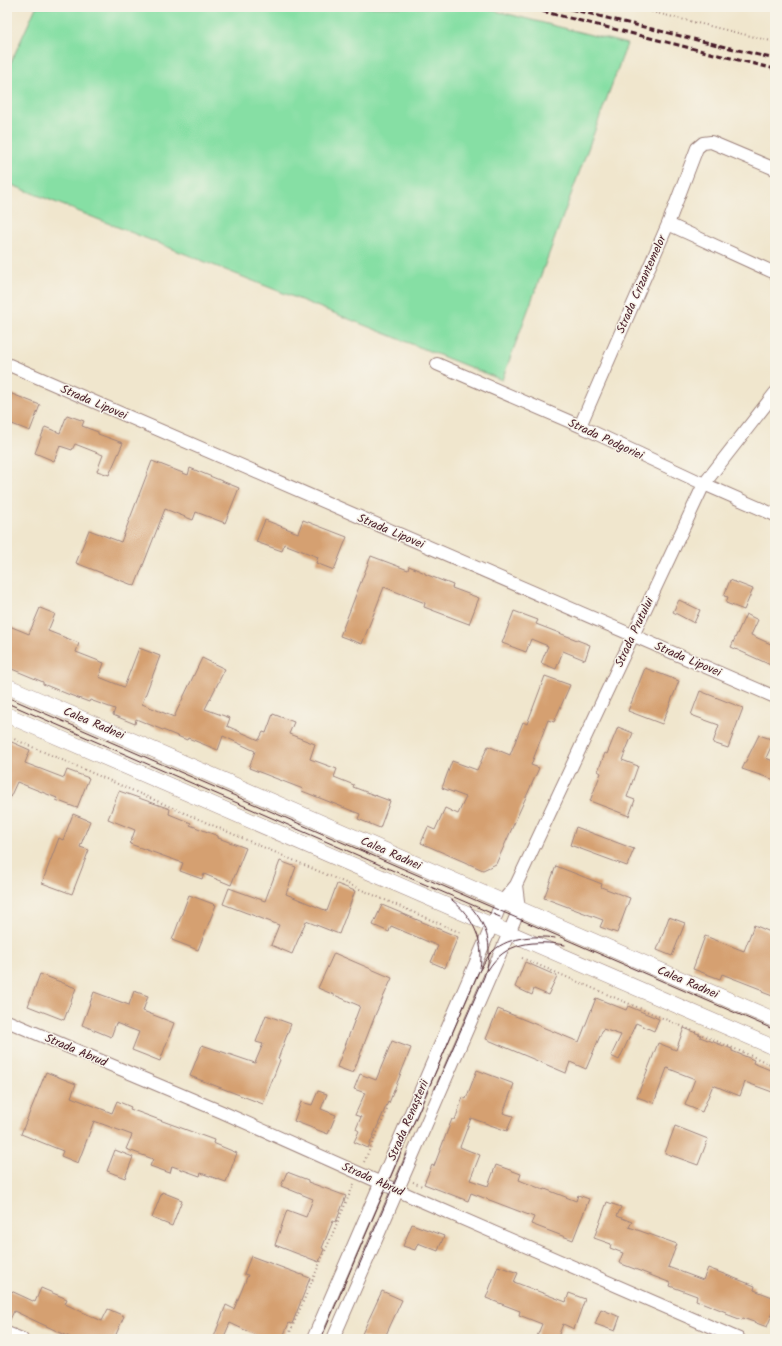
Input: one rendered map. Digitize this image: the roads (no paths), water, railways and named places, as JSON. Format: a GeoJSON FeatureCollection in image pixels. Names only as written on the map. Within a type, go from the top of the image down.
{"type":"FeatureCollection","features":[{"type":"Feature","properties":{"kind":"main road","name":"Calea Radnei"},"geometry":{"type":"LineString","coordinates":[[7,686],[775,1020]]}},
{"type":"Feature","properties":{"kind":"main road"},"geometry":{"type":"LineString","coordinates":[[7,715],[775,1048]]}},
{"type":"Feature","properties":{"kind":"street","name":"Strada Crizantemelor"},"geometry":{"type":"LineString","coordinates":[[580,426],[668,224],[698,148],[703,143],[711,142],[775,169]]}},
{"type":"Feature","properties":{"kind":"street"},"geometry":{"type":"LineString","coordinates":[[668,224],[775,273]]}},
{"type":"Feature","properties":{"kind":"street","name":"Strada Lipovei"},"geometry":{"type":"LineString","coordinates":[[7,364],[775,697]]}},
{"type":"Feature","properties":{"kind":"street","name":"Strada Podgoriei"},"geometry":{"type":"LineString","coordinates":[[437,364],[580,426],[704,484],[775,515]]}},
{"type":"Feature","properties":{"kind":"street","name":"Strada Prutului"},"geometry":{"type":"LineString","coordinates":[[502,902],[516,885],[704,484],[775,393]]}},
{"type":"Feature","properties":{"kind":"street","name":"Strada Prutului"},"geometry":{"type":"LineString","coordinates":[[516,885],[518,909]]}},
{"type":"Feature","properties":{"kind":"street","name":"Strada Renașterii"},"geometry":{"type":"LineString","coordinates":[[313,1339],[502,902]]}},
{"type":"Feature","properties":{"kind":"street","name":"Strada Renașterii"},"geometry":{"type":"LineString","coordinates":[[333,1339],[509,933],[518,909]]}},
{"type":"Feature","properties":{"kind":"street","name":"Strada Abrud"},"geometry":{"type":"LineString","coordinates":[[7,1021],[214,1109],[739,1339]]}},
{"type":"Feature","properties":{"kind":"street"},"geometry":{"type":"LineString","coordinates":[[7,1333],[22,1339]]}},
{"type":"Feature","properties":{"kind":"tram line"},"geometry":{"type":"LineString","coordinates":[[7,697],[775,1030]]}},
{"type":"Feature","properties":{"kind":"tram line"},"geometry":{"type":"LineString","coordinates":[[7,703],[500,917]]}},
{"type":"Feature","properties":{"kind":"tram line"},"geometry":{"type":"LineString","coordinates":[[452,900],[471,921],[479,939],[481,948],[480,968]]}},
{"type":"Feature","properties":{"kind":"tram line"},"geometry":{"type":"LineString","coordinates":[[435,1089],[484,977],[489,957],[488,939],[482,922],[470,906]]}},
{"type":"Feature","properties":{"kind":"tram line"},"geometry":{"type":"LineString","coordinates":[[321,1339],[478,973],[490,954],[503,944],[520,938],[555,938]]}},
{"type":"Feature","properties":{"kind":"tram line"},"geometry":{"type":"LineString","coordinates":[[488,970],[495,960],[512,948],[532,943],[554,943],[565,945]]}},
{"type":"Feature","properties":{"kind":"tram line"},"geometry":{"type":"LineString","coordinates":[[358,1268],[407,1154]]}},
{"type":"Feature","properties":{"kind":"railway"},"geometry":{"type":"LineString","coordinates":[[525,7],[775,69]]}},
{"type":"Feature","properties":{"kind":"railway"},"geometry":{"type":"LineString","coordinates":[[562,7],[775,59]]}}]}
